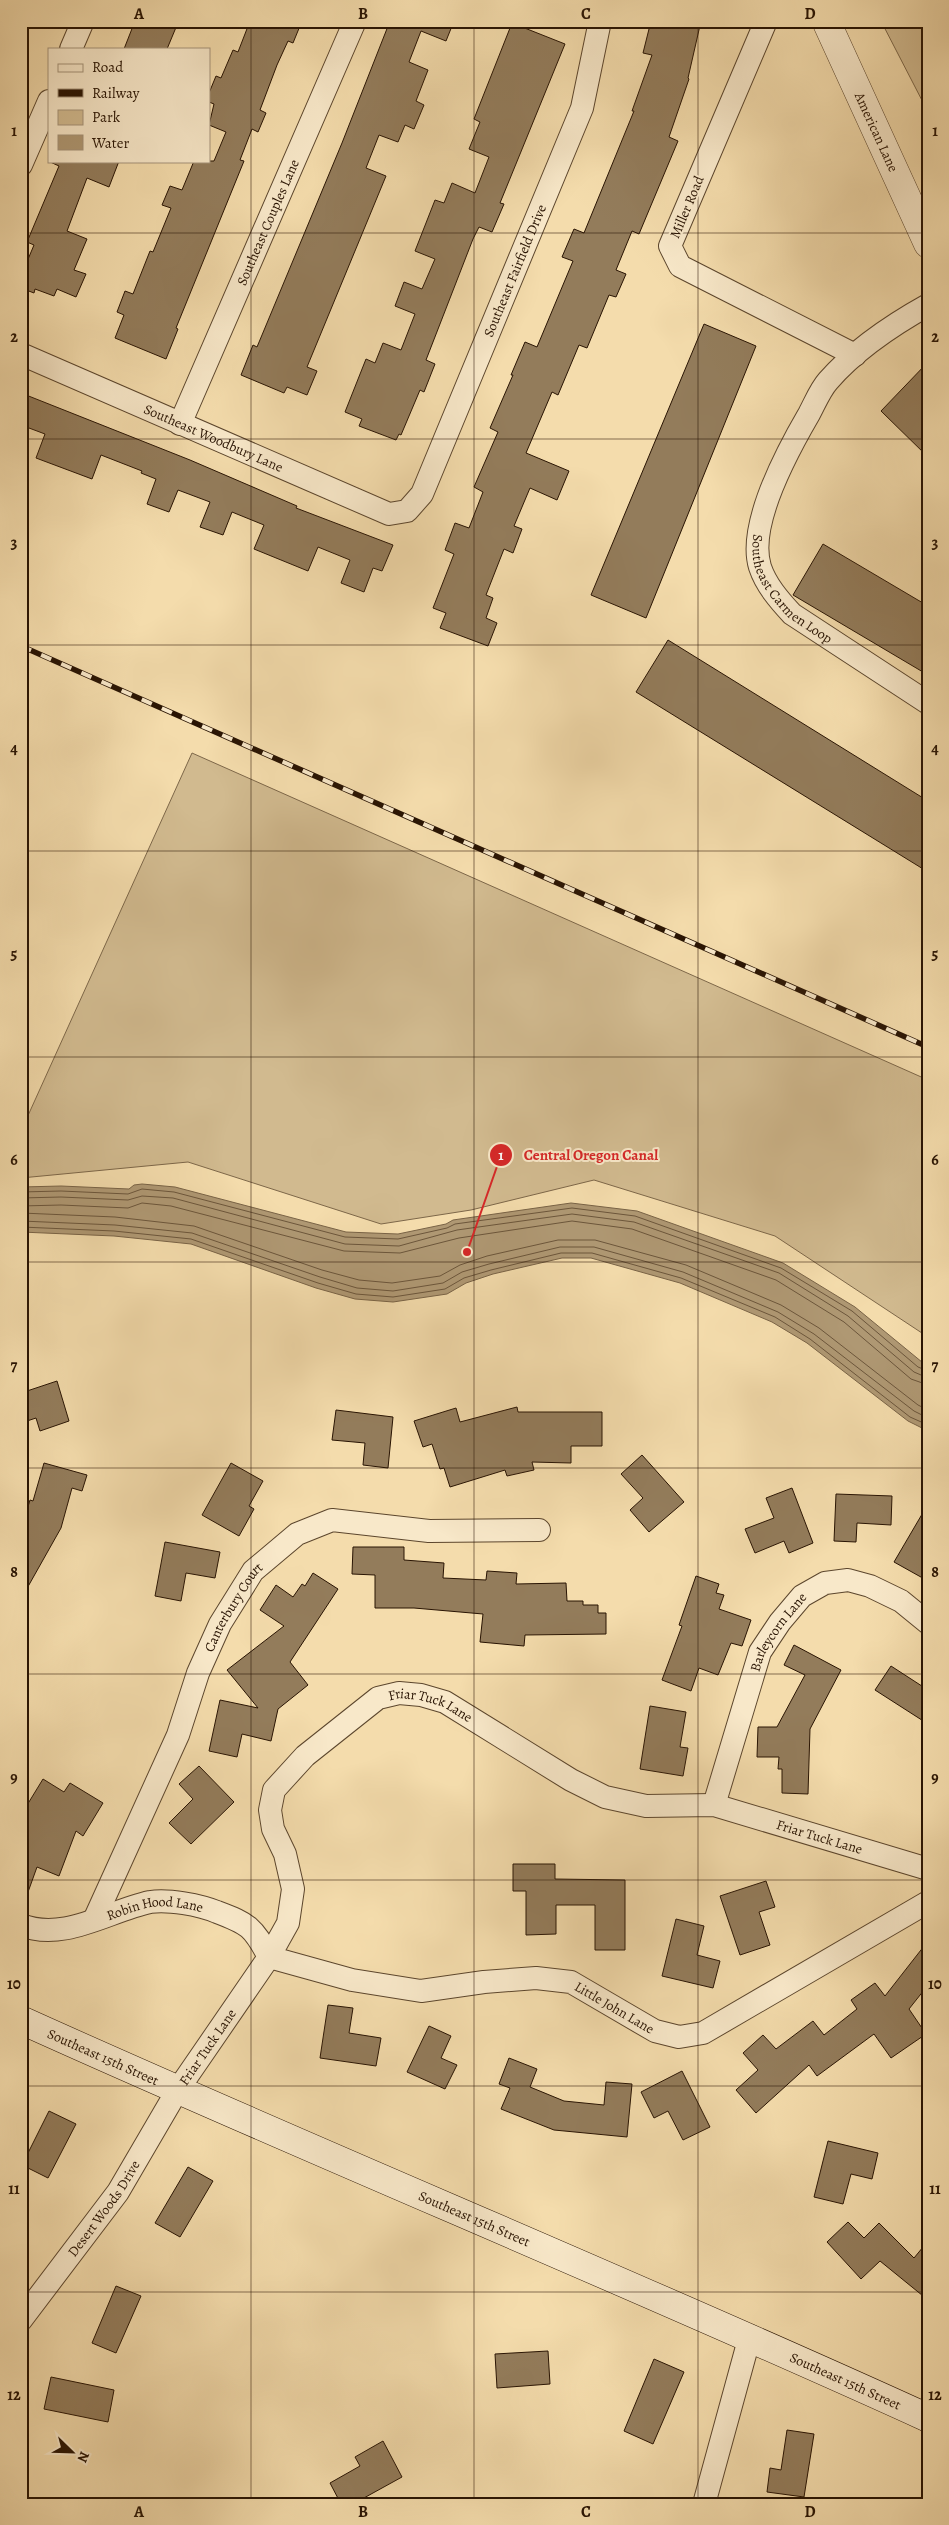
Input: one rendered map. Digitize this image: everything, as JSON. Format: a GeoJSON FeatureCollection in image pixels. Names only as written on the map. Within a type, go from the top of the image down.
{"type":"FeatureCollection","features":[{"type":"Feature","properties":{"kind":"main road","name":"American Lane"},"geometry":{"type":"LineString","coordinates":[[826,21],[928,244]]}},
{"type":"Feature","properties":{"kind":"main road","name":"Southeast 15th Street"},"geometry":{"type":"LineString","coordinates":[[21,2020],[177,2091],[750,2336],[928,2418]]}},
{"type":"Feature","properties":{"kind":"street"},"geometry":{"type":"LineString","coordinates":[[71,48],[83,21]]}},
{"type":"Feature","properties":{"kind":"street","name":"Southeast Couples Lane"},"geometry":{"type":"LineString","coordinates":[[180,424],[356,21]]}},
{"type":"Feature","properties":{"kind":"street","name":"Southeast Fairfield Drive"},"geometry":{"type":"LineString","coordinates":[[407,512],[422,494],[582,108],[600,21]]}},
{"type":"Feature","properties":{"kind":"street","name":"Miller Road"},"geometry":{"type":"LineString","coordinates":[[766,21],[670,246],[680,266],[855,355]]}},
{"type":"Feature","properties":{"kind":"street"},"geometry":{"type":"LineString","coordinates":[[21,165],[48,103]]}},
{"type":"Feature","properties":{"kind":"street","name":"Southeast Carmen Loop"},"geometry":{"type":"LineString","coordinates":[[928,305],[895,324],[855,355],[827,382],[780,463],[757,536],[760,566],[775,596],[792,614],[928,703]]}},
{"type":"Feature","properties":{"kind":"street","name":"Southeast Woodbury Lane"},"geometry":{"type":"LineString","coordinates":[[21,354],[389,514],[407,512]]}},
{"type":"Feature","properties":{"kind":"street","name":"Canterbury Court"},"geometry":{"type":"LineString","coordinates":[[95,1918],[178,1735],[198,1672],[220,1624],[253,1572],[297,1534],[332,1520],[429,1531],[538,1530]]}},
{"type":"Feature","properties":{"kind":"street","name":"Barleycorn Lane"},"geometry":{"type":"LineString","coordinates":[[714,1805],[760,1652],[780,1622],[802,1596],[825,1583],[848,1580],[870,1586],[901,1600],[928,1623]]}},
{"type":"Feature","properties":{"kind":"street","name":"Friar Tuck Lane"},"geometry":{"type":"LineString","coordinates":[[177,2091],[269,1958],[288,1923],[293,1889],[285,1854],[273,1829],[270,1810],[274,1790],[305,1756],[378,1698],[399,1693],[421,1695],[445,1702],[571,1780],[606,1797],[646,1806],[714,1805],[928,1869]]}},
{"type":"Feature","properties":{"kind":"street","name":"Robin Hood Lane"},"geometry":{"type":"LineString","coordinates":[[21,1925],[35,1931],[66,1930],[95,1918],[151,1902],[201,1906],[238,1920],[256,1933],[269,1958]]}},
{"type":"Feature","properties":{"kind":"street","name":"Little John Lane"},"geometry":{"type":"LineString","coordinates":[[269,1958],[352,1980],[421,1991],[484,1982],[536,1978],[571,1982],[591,1992],[655,2032],[679,2037],[703,2033],[928,1902]]}},
{"type":"Feature","properties":{"kind":"street","name":"Desert Woods Drive"},"geometry":{"type":"LineString","coordinates":[[21,2320],[118,2192],[177,2091]]}},
{"type":"Feature","properties":{"kind":"street"},"geometry":{"type":"LineString","coordinates":[[704,2504],[750,2336]]}},
{"type":"Feature","properties":{"kind":"green space"},"geometry":{"type":"Polygon","coordinates":[[[881,21],[928,21],[928,112],[881,21]]]}},
{"type":"Feature","properties":{"kind":"green space"},"geometry":{"type":"Polygon","coordinates":[[[192,753],[928,1080],[928,1337],[775,1236],[594,1180],[471,1210],[381,1224],[188,1162],[21,1178],[21,1131],[192,753]]]}},
{"type":"Feature","properties":{"kind":"water"},"geometry":{"type":"Polygon","coordinates":[[[134,1185],[175,1187],[346,1232],[398,1234],[446,1224],[453,1220],[571,1203],[637,1211],[783,1263],[855,1307],[928,1367],[928,1431],[908,1421],[807,1343],[772,1322],[680,1283],[591,1258],[562,1258],[493,1274],[466,1283],[447,1294],[393,1302],[355,1299],[316,1288],[191,1244],[114,1236],[21,1232],[21,1187],[61,1186],[129,1189],[134,1185]]]}},
{"type":"Feature","properties":{"kind":"building"},"geometry":{"type":"Polygon","coordinates":[[[135,21],[168,21],[177,25],[167,48],[124,48],[135,21]]]}},
{"type":"Feature","properties":{"kind":"building"},"geometry":{"type":"Polygon","coordinates":[[[250,21],[302,21],[293,43],[288,41],[277,65],[260,110],[266,113],[258,132],[252,129],[240,160],[244,161],[176,328],[178,329],[166,359],[115,338],[124,315],[117,312],[125,291],[133,294],[150,251],[153,252],[171,208],[162,205],[170,186],[182,190],[194,162],[214,161],[226,132],[210,125],[214,104],[210,102],[210,91],[216,76],[221,78],[233,50],[238,52],[250,21]]]}},
{"type":"Feature","properties":{"kind":"building"},"geometry":{"type":"Polygon","coordinates":[[[390,21],[454,21],[446,41],[421,31],[409,62],[428,70],[416,101],[424,105],[414,129],[405,125],[398,142],[379,135],[366,168],[386,176],[307,367],[317,371],[307,395],[287,387],[284,393],[241,375],[253,345],[257,347],[342,143],[390,21]]]}},
{"type":"Feature","properties":{"kind":"building"},"geometry":{"type":"Polygon","coordinates":[[[651,21],[701,21],[689,79],[669,137],[678,141],[639,234],[632,231],[616,270],[626,274],[616,297],[609,295],[587,348],[579,345],[558,395],[552,392],[526,453],[569,471],[557,500],[530,488],[514,526],[522,529],[513,553],[504,549],[486,595],[493,598],[486,618],[497,623],[488,646],[440,628],[446,613],[433,608],[454,554],[445,550],[455,523],[469,528],[483,492],[474,487],[498,432],[490,428],[525,342],[537,347],[573,261],[562,257],[574,229],[584,233],[634,111],[632,111],[652,55],[643,53],[651,21]]]}},
{"type":"Feature","properties":{"kind":"building"},"geometry":{"type":"Polygon","coordinates":[[[512,23],[565,44],[500,203],[504,204],[492,232],[479,227],[473,239],[426,360],[435,364],[424,392],[420,390],[401,435],[399,434],[396,440],[359,426],[362,419],[345,412],[366,359],[375,363],[383,343],[401,350],[415,314],[395,306],[404,282],[422,289],[435,259],[415,251],[435,200],[444,203],[452,183],[475,193],[489,157],[469,149],[480,122],[474,119],[512,23]]]}},
{"type":"Feature","properties":{"kind":"building"},"geometry":{"type":"Polygon","coordinates":[[[50,162],[119,162],[109,187],[87,178],[67,231],[87,239],[74,270],[86,274],[76,297],[57,289],[54,296],[35,289],[34,293],[21,288],[21,276],[34,245],[27,242],[59,166],[50,162]]]}},
{"type":"Feature","properties":{"kind":"building"},"geometry":{"type":"Polygon","coordinates":[[[704,324],[756,346],[646,618],[591,595],[704,324]]]}},
{"type":"Feature","properties":{"kind":"building"},"geometry":{"type":"Polygon","coordinates":[[[928,362],[928,457],[881,411],[928,362]]]}},
{"type":"Feature","properties":{"kind":"building"},"geometry":{"type":"Polygon","coordinates":[[[21,393],[190,460],[297,506],[296,508],[393,545],[382,571],[373,568],[364,592],[341,583],[350,560],[318,547],[308,571],[254,549],[264,525],[232,512],[223,535],[200,527],[210,502],[178,490],[169,512],[147,504],[156,479],[141,473],[142,471],[101,455],[92,479],[36,458],[45,434],[21,425],[21,393]]]}},
{"type":"Feature","properties":{"kind":"building"},"geometry":{"type":"Polygon","coordinates":[[[823,544],[928,606],[928,675],[793,595],[823,544]]]}},
{"type":"Feature","properties":{"kind":"building"},"geometry":{"type":"Polygon","coordinates":[[[668,640],[928,801],[928,872],[636,692],[668,640]]]}},
{"type":"Feature","properties":{"kind":"building"},"geometry":{"type":"Polygon","coordinates":[[[57,1381],[69,1421],[40,1431],[36,1418],[21,1423],[21,1393],[57,1381]]]}},
{"type":"Feature","properties":{"kind":"building"},"geometry":{"type":"Polygon","coordinates":[[[517,1407],[518,1412],[602,1412],[602,1446],[571,1446],[571,1463],[532,1462],[534,1470],[507,1476],[505,1470],[450,1487],[444,1468],[440,1469],[432,1444],[423,1447],[414,1421],[456,1408],[460,1422],[517,1407]]]}},
{"type":"Feature","properties":{"kind":"building"},"geometry":{"type":"Polygon","coordinates":[[[336,1410],[393,1417],[388,1468],[363,1465],[365,1443],[332,1440],[336,1410]]]}},
{"type":"Feature","properties":{"kind":"building"},"geometry":{"type":"Polygon","coordinates":[[[642,1455],[684,1502],[649,1532],[630,1510],[643,1498],[621,1474],[642,1455]]]}},
{"type":"Feature","properties":{"kind":"building"},"geometry":{"type":"Polygon","coordinates":[[[44,1463],[87,1475],[82,1491],[72,1488],[61,1528],[21,1599],[21,1530],[30,1500],[33,1501],[44,1463]]]}},
{"type":"Feature","properties":{"kind":"building"},"geometry":{"type":"Polygon","coordinates":[[[231,1463],[263,1481],[249,1506],[254,1509],[239,1536],[202,1515],[231,1463]]]}},
{"type":"Feature","properties":{"kind":"building"},"geometry":{"type":"Polygon","coordinates":[[[792,1488],[813,1543],[789,1553],[784,1541],[755,1553],[745,1529],[774,1518],[766,1498],[792,1488]]]}},
{"type":"Feature","properties":{"kind":"building"},"geometry":{"type":"Polygon","coordinates":[[[836,1494],[892,1496],[891,1525],[857,1523],[856,1542],[834,1541],[836,1494]]]}},
{"type":"Feature","properties":{"kind":"building"},"geometry":{"type":"Polygon","coordinates":[[[928,1504],[928,1581],[894,1562],[928,1504]]]}},
{"type":"Feature","properties":{"kind":"building"},"geometry":{"type":"Polygon","coordinates":[[[165,1542],[220,1552],[215,1578],[186,1573],[181,1601],[155,1596],[165,1542]]]}},
{"type":"Feature","properties":{"kind":"building"},"geometry":{"type":"Polygon","coordinates":[[[353,1547],[404,1547],[404,1560],[444,1563],[443,1578],[486,1580],[487,1571],[517,1573],[516,1584],[566,1583],[567,1601],[583,1601],[583,1605],[598,1605],[598,1613],[606,1613],[606,1634],[525,1635],[524,1646],[480,1642],[483,1614],[414,1608],[375,1608],[375,1575],[352,1574],[353,1547]]]}},
{"type":"Feature","properties":{"kind":"building"},"geometry":{"type":"Polygon","coordinates":[[[313,1573],[338,1589],[290,1662],[308,1685],[278,1709],[271,1741],[242,1734],[237,1757],[209,1751],[220,1700],[258,1708],[227,1670],[284,1626],[260,1610],[276,1585],[293,1597],[302,1584],[305,1586],[313,1573]]]}},
{"type":"Feature","properties":{"kind":"building"},"geometry":{"type":"Polygon","coordinates":[[[696,1576],[719,1584],[716,1593],[724,1595],[719,1609],[751,1620],[742,1646],[731,1643],[718,1675],[699,1668],[691,1691],[662,1680],[682,1626],[679,1625],[696,1576]]]}},
{"type":"Feature","properties":{"kind":"building"},"geometry":{"type":"Polygon","coordinates":[[[794,1645],[841,1670],[810,1729],[808,1794],[782,1793],[782,1769],[778,1769],[779,1757],[757,1757],[758,1727],[777,1727],[805,1675],[784,1665],[794,1645]]]}},
{"type":"Feature","properties":{"kind":"building"},"geometry":{"type":"Polygon","coordinates":[[[891,1666],[928,1690],[928,1724],[875,1690],[891,1666]]]}},
{"type":"Feature","properties":{"kind":"building"},"geometry":{"type":"Polygon","coordinates":[[[650,1706],[686,1712],[680,1747],[688,1748],[683,1776],[640,1769],[650,1706]]]}},
{"type":"Feature","properties":{"kind":"building"},"geometry":{"type":"Polygon","coordinates":[[[199,1766],[234,1802],[191,1844],[169,1823],[193,1799],[179,1784],[199,1766]]]}},
{"type":"Feature","properties":{"kind":"building"},"geometry":{"type":"Polygon","coordinates":[[[43,1779],[64,1792],[70,1783],[103,1803],[83,1836],[76,1831],[59,1876],[37,1867],[23,1906],[21,1815],[43,1779]]]}},
{"type":"Feature","properties":{"kind":"building"},"geometry":{"type":"Polygon","coordinates":[[[513,1864],[555,1864],[555,1879],[625,1880],[625,1950],[595,1950],[595,1905],[556,1905],[556,1934],[526,1935],[526,1891],[513,1891],[513,1864]]]}},
{"type":"Feature","properties":{"kind":"building"},"geometry":{"type":"Polygon","coordinates":[[[766,1881],[775,1907],[759,1912],[770,1945],[740,1955],[720,1896],[766,1881]]]}},
{"type":"Feature","properties":{"kind":"building"},"geometry":{"type":"Polygon","coordinates":[[[676,1919],[704,1926],[697,1955],[720,1961],[713,1988],[662,1976],[676,1919]]]}},
{"type":"Feature","properties":{"kind":"building"},"geometry":{"type":"Polygon","coordinates":[[[928,1941],[928,1985],[909,2009],[926,2034],[891,2058],[874,2034],[817,2076],[809,2065],[756,2113],[736,2090],[758,2070],[743,2053],[763,2035],[776,2049],[813,2021],[824,2035],[857,2009],[851,2000],[875,1983],[885,1996],[928,1941]]]}},
{"type":"Feature","properties":{"kind":"building"},"geometry":{"type":"Polygon","coordinates":[[[328,2005],[353,2008],[349,2033],[381,2038],[376,2066],[320,2058],[328,2005]]]}},
{"type":"Feature","properties":{"kind":"building"},"geometry":{"type":"Polygon","coordinates":[[[429,2026],[451,2036],[441,2058],[457,2065],[445,2089],[407,2072],[429,2026]]]}},
{"type":"Feature","properties":{"kind":"building"},"geometry":{"type":"Polygon","coordinates":[[[509,2058],[537,2069],[530,2087],[564,2101],[604,2105],[606,2082],[632,2084],[627,2137],[554,2130],[501,2109],[510,2088],[499,2084],[509,2058]]]}},
{"type":"Feature","properties":{"kind":"building"},"geometry":{"type":"Polygon","coordinates":[[[682,2071],[710,2127],[683,2140],[668,2111],[654,2118],[641,2092],[682,2071]]]}},
{"type":"Feature","properties":{"kind":"building"},"geometry":{"type":"Polygon","coordinates":[[[49,2111],[76,2124],[48,2178],[22,2165],[49,2111]]]}},
{"type":"Feature","properties":{"kind":"building"},"geometry":{"type":"Polygon","coordinates":[[[828,2141],[878,2153],[872,2179],[851,2174],[843,2204],[814,2197],[828,2141]]]}},
{"type":"Feature","properties":{"kind":"building"},"geometry":{"type":"Polygon","coordinates":[[[188,2167],[213,2181],[180,2237],[155,2223],[188,2167]]]}},
{"type":"Feature","properties":{"kind":"building"},"geometry":{"type":"Polygon","coordinates":[[[848,2222],[864,2238],[879,2223],[914,2258],[928,2241],[928,2300],[880,2261],[861,2279],[827,2242],[848,2222]]]}},
{"type":"Feature","properties":{"kind":"building"},"geometry":{"type":"Polygon","coordinates":[[[116,2286],[141,2296],[116,2353],[92,2343],[116,2286]]]}},
{"type":"Feature","properties":{"kind":"building"},"geometry":{"type":"Polygon","coordinates":[[[548,2351],[550,2384],[497,2388],[495,2354],[548,2351]]]}},
{"type":"Feature","properties":{"kind":"building"},"geometry":{"type":"Polygon","coordinates":[[[654,2359],[684,2372],[653,2444],[624,2431],[654,2359]]]}},
{"type":"Feature","properties":{"kind":"building"},"geometry":{"type":"Polygon","coordinates":[[[51,2377],[114,2390],[108,2422],[44,2409],[51,2377]]]}},
{"type":"Feature","properties":{"kind":"building"},"geometry":{"type":"Polygon","coordinates":[[[787,2430],[814,2434],[804,2497],[767,2492],[770,2468],[781,2470],[787,2430]]]}},
{"type":"Feature","properties":{"kind":"building"},"geometry":{"type":"Polygon","coordinates":[[[383,2441],[402,2477],[353,2504],[341,2504],[330,2483],[360,2466],[355,2457],[383,2441]]]}},
{"type":"Feature","properties":{"kind":"railway"},"geometry":{"type":"LineString","coordinates":[[21,646],[928,1047]]}},
{"type":"Feature","properties":{"kind":"place","name":"Central Oregon Canal"},"geometry":{"type":"Point","coordinates":[467,1252]}}]}
